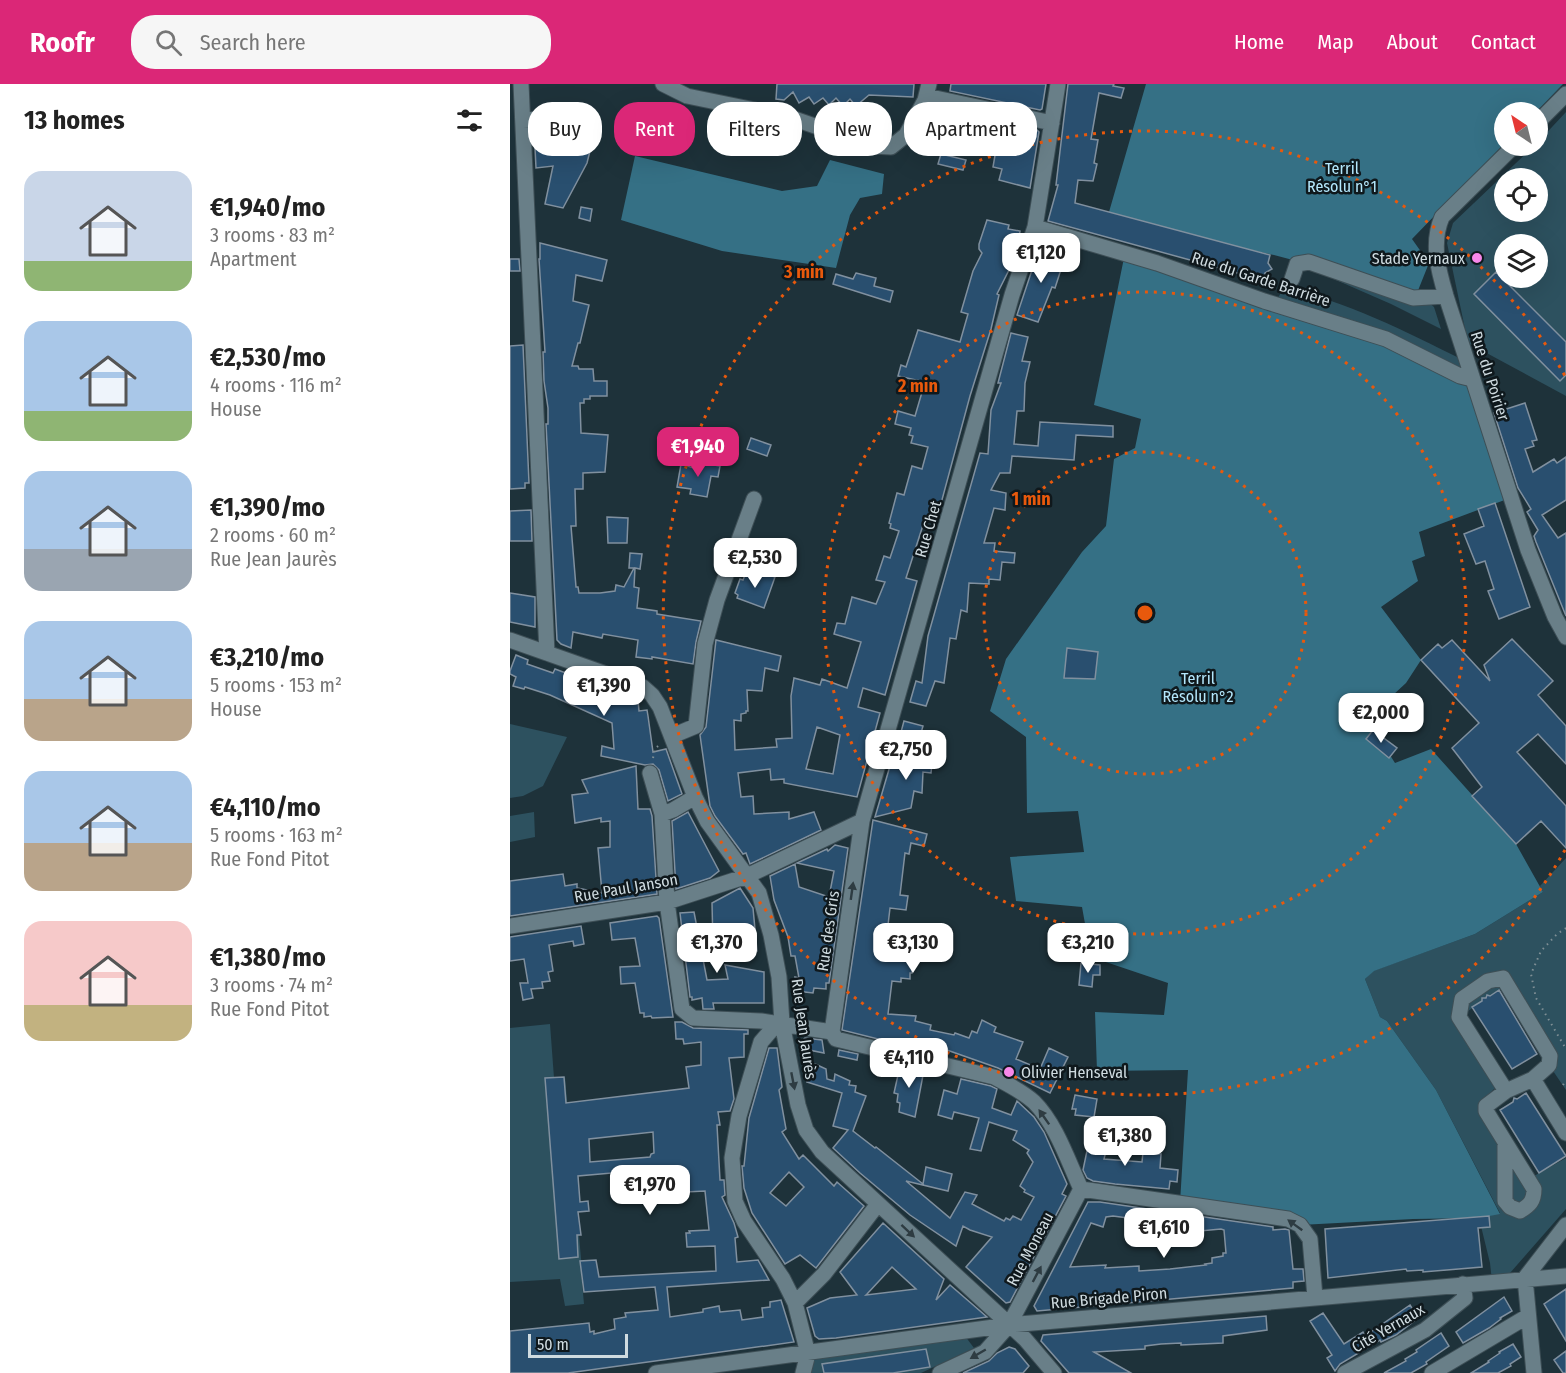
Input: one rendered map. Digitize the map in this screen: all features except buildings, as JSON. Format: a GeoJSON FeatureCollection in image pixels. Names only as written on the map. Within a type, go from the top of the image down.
{"type":"FeatureCollection","features":[{"type":"Feature","properties":{"kind":"street"},"geometry":{"type":"LineString","coordinates":[[521,84],[547,653]]}},
{"type":"Feature","properties":{"kind":"street"},"geometry":{"type":"LineString","coordinates":[[663,84],[687,96],[789,117],[872,146],[891,147],[906,135],[927,90],[952,103],[1052,123]]}},
{"type":"Feature","properties":{"kind":"street","name":"Rue Chet"},"geometry":{"type":"LineString","coordinates":[[862,821],[1012,295],[1035,227],[1058,84]]}},
{"type":"Feature","properties":{"kind":"street"},"geometry":{"type":"LineString","coordinates":[[1548,112],[1566,94]]}},
{"type":"Feature","properties":{"kind":"street"},"geometry":{"type":"LineString","coordinates":[[523,120],[528,120]]}},
{"type":"Feature","properties":{"kind":"street","name":"Rue du Poirier"},"geometry":{"type":"LineString","coordinates":[[1504,156],[1442,217],[1436,232],[1437,255],[1446,296],[1528,550],[1555,617],[1566,637]]}},
{"type":"Feature","properties":{"kind":"street","name":"Rue du Garde Barrière"},"geometry":{"type":"LineString","coordinates":[[1035,227],[1158,263],[1264,302],[1386,339],[1460,376],[1472,379]]}},
{"type":"Feature","properties":{"kind":"street"},"geometry":{"type":"LineString","coordinates":[[1292,279],[1297,264],[1309,262],[1413,298],[1446,296]]}},
{"type":"Feature","properties":{"kind":"street"},"geometry":{"type":"LineString","coordinates":[[672,736],[696,726],[706,637],[754,499]]}},
{"type":"Feature","properties":{"kind":"street","name":"Rue Jean Jaurès"},"geometry":{"type":"LineString","coordinates":[[510,640],[643,687],[652,695],[660,707],[695,797],[707,821],[759,893],[771,935],[779,977],[782,1023],[798,1105],[806,1130],[822,1152],[1025,1339],[1054,1373]]}},
{"type":"Feature","properties":{"kind":"street"},"geometry":{"type":"LineString","coordinates":[[650,773],[662,814],[667,902],[682,1010],[693,1018],[782,1023],[832,1032],[836,1039],[993,1077],[1016,1088],[1033,1102],[1048,1120],[1082,1189],[1288,1219],[1300,1225],[1310,1239],[1315,1297]]}},
{"type":"Feature","properties":{"kind":"street"},"geometry":{"type":"LineString","coordinates":[[662,814],[695,797]]}},
{"type":"Feature","properties":{"kind":"street"},"geometry":{"type":"LineString","coordinates":[[747,876],[862,821]]}},
{"type":"Feature","properties":{"kind":"street","name":"Rue des Gris"},"geometry":{"type":"LineString","coordinates":[[832,1032],[862,821]]}},
{"type":"Feature","properties":{"kind":"street","name":"Rue Paul Janson"},"geometry":{"type":"LineString","coordinates":[[510,926],[667,902],[747,876]]}},
{"type":"Feature","properties":{"kind":"street"},"geometry":{"type":"LineString","coordinates":[[1505,1143],[1486,1111],[1486,1106],[1506,1091],[1533,1078],[1550,1065],[1550,1056],[1503,978],[1488,981],[1462,999],[1459,1017],[1506,1091]]}},
{"type":"Feature","properties":{"kind":"street"},"geometry":{"type":"LineString","coordinates":[[782,1023],[773,1028],[761,1042],[739,1116],[732,1158],[735,1201],[744,1221],[783,1279],[795,1303],[808,1354],[803,1373]]}},
{"type":"Feature","properties":{"kind":"street"},"geometry":{"type":"LineString","coordinates":[[1533,1078],[1566,1133]]}},
{"type":"Feature","properties":{"kind":"street","name":"Rue Moneau"},"geometry":{"type":"LineString","coordinates":[[940,1373],[985,1352],[1010,1325],[1082,1189]]}},
{"type":"Feature","properties":{"kind":"street"},"geometry":{"type":"LineString","coordinates":[[795,1303],[824,1274],[878,1204]]}},
{"type":"Feature","properties":{"kind":"street"},"geometry":{"type":"LineString","coordinates":[[1530,1370],[1525,1278],[1566,1225]]}},
{"type":"Feature","properties":{"kind":"street","name":"Rue Brigade Piron"},"geometry":{"type":"LineString","coordinates":[[656,1373],[1010,1325],[1566,1276]]}},
{"type":"Feature","properties":{"kind":"street","name":"Cité Yernaux"},"geometry":{"type":"LineString","coordinates":[[1345,1373],[1425,1330],[1465,1298],[1463,1284]]}},
{"type":"Feature","properties":{"kind":"street"},"geometry":{"type":"LineString","coordinates":[[1432,1373],[1528,1316]]}},
{"type":"Feature","properties":{"kind":"path"},"geometry":{"type":"LineString","coordinates":[[650,773],[655,749],[672,736]]}},
{"type":"Feature","properties":{"kind":"path"},"geometry":{"type":"LineString","coordinates":[[1566,928],[1541,951],[1531,974],[1536,998],[1566,1048]]}},
{"type":"Feature","properties":{"kind":"path"},"geometry":{"type":"LineString","coordinates":[[1563,1085],[1566,1080]]}},
{"type":"Feature","properties":{"kind":"shaded area","name":"Stade Yernaux"},"geometry":{"type":"Polygon","coordinates":[[[1566,112],[1566,396],[1468,343],[1447,243],[1453,223],[1494,184],[1494,222],[1548,222],[1548,168],[1511,168],[1523,156],[1548,156],[1548,131],[1566,112]]]}},
{"type":"Feature","properties":{"kind":"shaded area"},"geometry":{"type":"Polygon","coordinates":[[[1320,273],[1420,295],[1434,307],[1441,329],[1391,304],[1320,273]]]}},
{"type":"Feature","properties":{"kind":"shaded area"},"geometry":{"type":"Polygon","coordinates":[[[1284,287],[1353,309],[1441,349],[1463,360],[1469,378],[1278,298],[1284,287]]]}},
{"type":"Feature","properties":{"kind":"shaded area"},"geometry":{"type":"Polygon","coordinates":[[[510,724],[567,737],[543,786],[523,796],[510,798],[510,724]]]}},
{"type":"Feature","properties":{"kind":"shaded area"},"geometry":{"type":"Polygon","coordinates":[[[534,812],[535,837],[510,842],[510,816],[534,812]]]}},
{"type":"Feature","properties":{"kind":"shaded area"},"geometry":{"type":"Polygon","coordinates":[[[1566,858],[1566,1090],[1549,1065],[1545,1054],[1501,989],[1459,1017],[1497,1086],[1486,1097],[1534,1176],[1566,1158],[1566,1209],[1510,1273],[1492,1281],[1479,1218],[1500,1213],[1436,1090],[1387,1021],[1380,1017],[1365,979],[1373,971],[1475,934],[1543,892],[1540,886],[1566,858]]]}},
{"type":"Feature","properties":{"kind":"shaded area"},"geometry":{"type":"Polygon","coordinates":[[[550,1024],[554,1078],[565,1077],[584,1292],[580,1259],[584,1304],[565,1306],[560,1279],[510,1282],[510,1028],[550,1024]]]}},
{"type":"Feature","properties":{"kind":"shaded area"},"geometry":{"type":"Polygon","coordinates":[[[962,1332],[974,1348],[921,1373],[809,1373],[815,1356],[962,1332]]]}},
{"type":"Feature","properties":{"kind":"green space","name":"Terril Résolu n°1"},"geometry":{"type":"Polygon","coordinates":[[[1146,84],[1563,84],[1546,102],[1494,102],[1494,154],[1412,239],[1429,263],[1417,293],[1274,255],[1180,235],[1109,212],[1146,84]]]}},
{"type":"Feature","properties":{"kind":"green space"},"geometry":{"type":"Polygon","coordinates":[[[635,156],[782,191],[817,186],[830,160],[884,174],[882,194],[860,198],[850,215],[836,268],[722,251],[621,220],[635,156]]]}},
{"type":"Feature","properties":{"kind":"green space","name":"Terril Résolu n°2"},"geometry":{"type":"Polygon","coordinates":[[[1125,253],[1386,339],[1472,379],[1510,498],[1419,532],[1425,556],[1412,561],[1418,581],[1381,607],[1421,660],[1406,683],[1367,719],[1395,763],[1431,749],[1516,844],[1543,892],[1475,934],[1374,971],[1365,979],[1380,1017],[1387,1021],[1436,1090],[1500,1214],[1479,1218],[1300,1225],[1180,1203],[1188,1070],[1097,1071],[1095,1012],[1164,1015],[1168,983],[1091,957],[1082,907],[1016,901],[1010,857],[1084,852],[1078,811],[1027,813],[1026,737],[990,711],[1006,659],[1082,552],[1106,526],[1114,459],[1135,448],[1141,419],[1094,405],[1125,253]]]}},
{"type":"Feature","properties":{"kind":"place","name":"Stade Yernaux"},"geometry":{"type":"Point","coordinates":[1477,258]}},
{"type":"Feature","properties":{"kind":"place","name":"Olivier Henseval"},"geometry":{"type":"Point","coordinates":[1009,1072]}}]}
